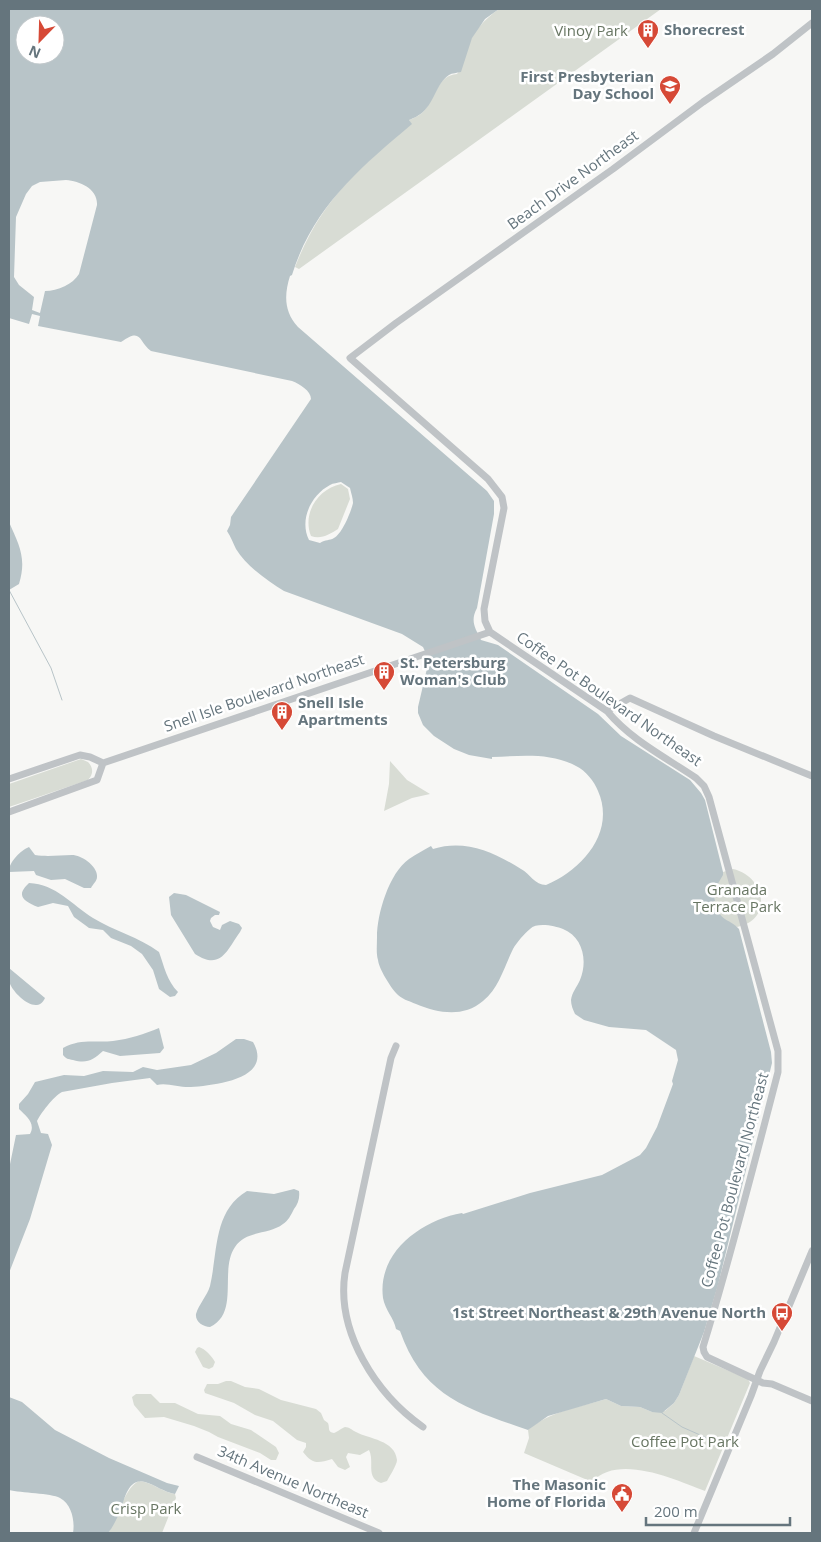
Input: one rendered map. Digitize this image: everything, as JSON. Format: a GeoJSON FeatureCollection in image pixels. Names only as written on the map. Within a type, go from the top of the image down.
{"type":"FeatureCollection","features":[{"type":"Feature","properties":{"kind":"street","name":"Beach Drive Northeast"},"geometry":{"type":"LineString","coordinates":[[490,632],[485,621],[484,609],[504,508],[502,497],[488,479],[350,358],[709,98],[773,54],[812,23]]}},
{"type":"Feature","properties":{"kind":"street","name":"Snell Isle Boulevard Northeast"},"geometry":{"type":"LineString","coordinates":[[104,763],[490,632]]}},
{"type":"Feature","properties":{"kind":"street","name":"Coffee Pot Boulevard Northeast"},"geometry":{"type":"LineString","coordinates":[[490,632],[607,711],[616,722],[631,734],[696,778],[704,786],[713,807],[778,1051],[778,1072],[723,1282],[703,1347],[707,1357],[759,1378]]}},
{"type":"Feature","properties":{"kind":"street"},"geometry":{"type":"LineString","coordinates":[[607,711],[630,698],[714,736],[812,776]]}},
{"type":"Feature","properties":{"kind":"street"},"geometry":{"type":"LineString","coordinates":[[9,779],[80,755],[85,755],[104,763],[97,780],[9,812]]}},
{"type":"Feature","properties":{"kind":"street"},"geometry":{"type":"LineString","coordinates":[[393,1046],[343,1286],[344,1303],[349,1328],[358,1348],[382,1388],[394,1403],[423,1427]]}},
{"type":"Feature","properties":{"kind":"street"},"geometry":{"type":"LineString","coordinates":[[694,1533],[812,1251]]}},
{"type":"Feature","properties":{"kind":"street"},"geometry":{"type":"LineString","coordinates":[[759,1378],[812,1400]]}},
{"type":"Feature","properties":{"kind":"street","name":"34th Avenue Northeast"},"geometry":{"type":"LineString","coordinates":[[197,1457],[379,1533]]}},
{"type":"Feature","properties":{"kind":"green space","name":"Vinoy Park"},"geometry":{"type":"Polygon","coordinates":[[[499,9],[661,9],[299,269],[295,267],[305,243],[329,204],[358,171],[411,124],[409,120],[423,112],[441,83],[450,75],[457,74],[476,31],[484,21],[499,9]]]}},
{"type":"Feature","properties":{"kind":"green space"},"geometry":{"type":"Polygon","coordinates":[[[341,484],[348,489],[350,499],[338,529],[322,537],[311,536],[309,519],[314,503],[325,491],[341,484]]]}},
{"type":"Feature","properties":{"kind":"green space"},"geometry":{"type":"Polygon","coordinates":[[[81,759],[88,762],[92,768],[92,773],[88,780],[9,807],[9,784],[81,759]]]}},
{"type":"Feature","properties":{"kind":"green space"},"geometry":{"type":"Polygon","coordinates":[[[390,761],[407,780],[430,794],[412,798],[384,811],[389,784],[390,761]]]}},
{"type":"Feature","properties":{"kind":"green space","name":"Granada Terrace Park"},"geometry":{"type":"Polygon","coordinates":[[[733,869],[744,873],[752,880],[761,898],[756,916],[749,923],[737,927],[723,919],[718,912],[711,908],[709,903],[723,872],[733,869]]]}},
{"type":"Feature","properties":{"kind":"green space"},"geometry":{"type":"Polygon","coordinates":[[[199,1347],[206,1351],[214,1360],[213,1367],[209,1369],[203,1367],[195,1352],[199,1347]]]}},
{"type":"Feature","properties":{"kind":"green space","name":"Coffee Pot Park"},"geometry":{"type":"Polygon","coordinates":[[[694,1356],[748,1379],[750,1383],[705,1491],[663,1476],[632,1469],[617,1470],[603,1474],[592,1482],[524,1453],[529,1438],[528,1430],[546,1418],[576,1407],[606,1399],[621,1406],[640,1407],[652,1412],[665,1411],[674,1403],[679,1395],[694,1356]]]}},
{"type":"Feature","properties":{"kind":"green space"},"geometry":{"type":"Polygon","coordinates":[[[226,1381],[259,1389],[281,1400],[316,1409],[328,1423],[330,1431],[334,1433],[346,1427],[387,1444],[392,1448],[397,1460],[387,1481],[381,1483],[373,1477],[369,1450],[360,1455],[348,1453],[346,1457],[350,1467],[345,1470],[338,1467],[332,1459],[319,1462],[313,1461],[303,1452],[306,1443],[297,1440],[273,1421],[255,1415],[234,1403],[205,1393],[204,1390],[207,1384],[218,1384],[226,1381]]]}},
{"type":"Feature","properties":{"kind":"green space"},"geometry":{"type":"Polygon","coordinates":[[[136,1394],[151,1394],[160,1403],[175,1403],[198,1414],[220,1416],[231,1424],[251,1430],[276,1447],[279,1453],[276,1460],[271,1460],[260,1453],[194,1426],[164,1417],[145,1418],[134,1405],[132,1397],[136,1394]]]}},
{"type":"Feature","properties":{"kind":"green space","name":"Crisp Park"},"geometry":{"type":"Polygon","coordinates":[[[139,1481],[175,1494],[176,1498],[162,1533],[108,1533],[129,1490],[139,1481]]]}},
{"type":"Feature","properties":{"kind":"shaded area"},"geometry":{"type":"Polygon","coordinates":[[[9,9],[499,9],[485,19],[472,38],[461,72],[450,74],[445,79],[427,108],[409,120],[412,124],[357,173],[325,209],[312,229],[290,276],[286,303],[293,321],[298,327],[487,491],[494,501],[494,514],[474,617],[475,628],[481,640],[498,645],[598,714],[621,736],[690,780],[705,800],[723,872],[713,892],[715,901],[709,903],[711,908],[716,907],[724,918],[739,929],[771,1052],[772,1063],[718,1285],[704,1332],[679,1395],[674,1403],[662,1413],[652,1412],[640,1407],[621,1406],[606,1399],[548,1416],[528,1430],[486,1415],[450,1397],[435,1386],[421,1371],[400,1331],[396,1329],[383,1298],[383,1281],[387,1266],[405,1241],[418,1231],[447,1217],[602,1175],[640,1155],[657,1127],[673,1084],[672,1081],[678,1060],[676,1050],[646,1030],[609,1027],[584,1020],[575,1014],[572,1007],[572,994],[580,980],[584,965],[582,950],[570,933],[560,928],[546,925],[530,929],[515,946],[497,984],[489,996],[475,1006],[459,1012],[433,1010],[400,997],[385,977],[377,957],[379,917],[382,906],[390,884],[402,865],[409,859],[431,846],[433,849],[445,846],[468,846],[500,857],[524,871],[542,885],[546,885],[572,870],[592,848],[599,835],[603,821],[602,806],[594,784],[580,768],[556,759],[524,756],[492,757],[492,759],[469,755],[454,749],[434,736],[423,725],[418,713],[429,660],[423,647],[402,634],[284,591],[258,573],[240,555],[227,531],[231,517],[311,399],[311,396],[304,388],[292,381],[151,351],[136,336],[121,342],[38,326],[40,316],[32,314],[29,324],[9,318],[9,9]],[[66,180],[40,182],[32,186],[26,194],[16,217],[14,277],[19,285],[34,297],[32,310],[40,313],[45,291],[65,286],[79,274],[97,205],[95,194],[91,190],[77,182],[66,180]],[[341,482],[331,484],[323,489],[312,502],[305,524],[309,540],[320,543],[332,539],[343,528],[353,501],[350,488],[341,482]]]}},
{"type":"Feature","properties":{"kind":"shaded area"},"geometry":{"type":"Polygon","coordinates":[[[9,522],[21,552],[22,567],[19,584],[9,590],[9,522]]]}},
{"type":"Feature","properties":{"kind":"shaded area"},"geometry":{"type":"Polygon","coordinates":[[[29,847],[35,855],[76,855],[92,865],[97,873],[96,880],[91,888],[84,888],[65,879],[51,880],[36,875],[34,871],[9,872],[9,868],[16,857],[29,847]]]}},
{"type":"Feature","properties":{"kind":"shaded area"},"geometry":{"type":"Polygon","coordinates":[[[29,883],[39,884],[56,891],[93,918],[143,942],[159,952],[168,978],[178,992],[175,996],[170,997],[159,989],[153,970],[142,954],[131,946],[111,938],[103,930],[89,928],[74,917],[68,906],[53,903],[38,907],[25,900],[22,895],[29,883]]]}},
{"type":"Feature","properties":{"kind":"shaded area"},"geometry":{"type":"Polygon","coordinates":[[[174,893],[186,895],[220,912],[219,915],[211,918],[210,921],[213,927],[220,930],[222,925],[230,921],[239,924],[242,928],[240,932],[222,956],[211,960],[204,959],[195,954],[171,915],[169,897],[174,893]]]}},
{"type":"Feature","properties":{"kind":"shaded area"},"geometry":{"type":"Polygon","coordinates":[[[9,968],[45,998],[41,1003],[37,1005],[26,1002],[16,993],[9,982],[9,968]]]}},
{"type":"Feature","properties":{"kind":"shaded area"},"geometry":{"type":"Polygon","coordinates":[[[159,1028],[164,1048],[160,1053],[120,1056],[103,1051],[93,1059],[82,1062],[68,1059],[63,1055],[63,1048],[76,1043],[119,1040],[159,1028]]]}},
{"type":"Feature","properties":{"kind":"shaded area"},"geometry":{"type":"Polygon","coordinates":[[[236,1039],[253,1042],[257,1054],[256,1064],[249,1072],[239,1078],[227,1082],[187,1087],[165,1084],[157,1085],[150,1078],[62,1092],[51,1101],[37,1121],[41,1133],[48,1134],[52,1145],[30,1219],[9,1273],[9,1169],[16,1135],[30,1134],[32,1130],[31,1123],[19,1109],[19,1104],[35,1082],[64,1075],[84,1076],[103,1071],[133,1072],[143,1067],[157,1070],[191,1065],[216,1053],[236,1039]]]}},
{"type":"Feature","properties":{"kind":"shaded area"},"geometry":{"type":"Polygon","coordinates":[[[294,1189],[299,1191],[297,1205],[286,1221],[271,1230],[245,1238],[235,1247],[229,1267],[227,1302],[224,1312],[219,1320],[210,1327],[200,1324],[196,1314],[210,1286],[219,1233],[222,1221],[228,1210],[236,1199],[247,1191],[274,1194],[294,1189]]]}},
{"type":"Feature","properties":{"kind":"shaded area"},"geometry":{"type":"Polygon","coordinates":[[[9,1397],[22,1402],[55,1430],[109,1458],[167,1483],[179,1486],[175,1494],[139,1481],[131,1486],[125,1496],[120,1512],[108,1533],[73,1533],[72,1514],[67,1504],[60,1498],[9,1490],[9,1397]]]}},
{"type":"Feature","properties":{"kind":"waterway"},"geometry":{"type":"LineString","coordinates":[[9,590],[51,668],[62,700]]}},
{"type":"Feature","properties":{"kind":"waterway"},"geometry":{"type":"LineString","coordinates":[[662,1413],[682,1427],[725,1446]]}},
{"type":"Feature","properties":{"kind":"place","name":"Shorecrest"},"geometry":{"type":"Point","coordinates":[648,49]}},
{"type":"Feature","properties":{"kind":"place","name":"First Presbyterian Day School"},"geometry":{"type":"Point","coordinates":[670,105]}},
{"type":"Feature","properties":{"kind":"place","name":"St. Petersburg Woman's Club"},"geometry":{"type":"Point","coordinates":[384,691]}},
{"type":"Feature","properties":{"kind":"place","name":"Snell Isle Apartments"},"geometry":{"type":"Point","coordinates":[282,731]}},
{"type":"Feature","properties":{"kind":"place","name":"1st Street Northeast & 29th Avenue North"},"geometry":{"type":"Point","coordinates":[782,1332]}},
{"type":"Feature","properties":{"kind":"place","name":"The Masonic Home of Florida"},"geometry":{"type":"Point","coordinates":[622,1513]}}]}
